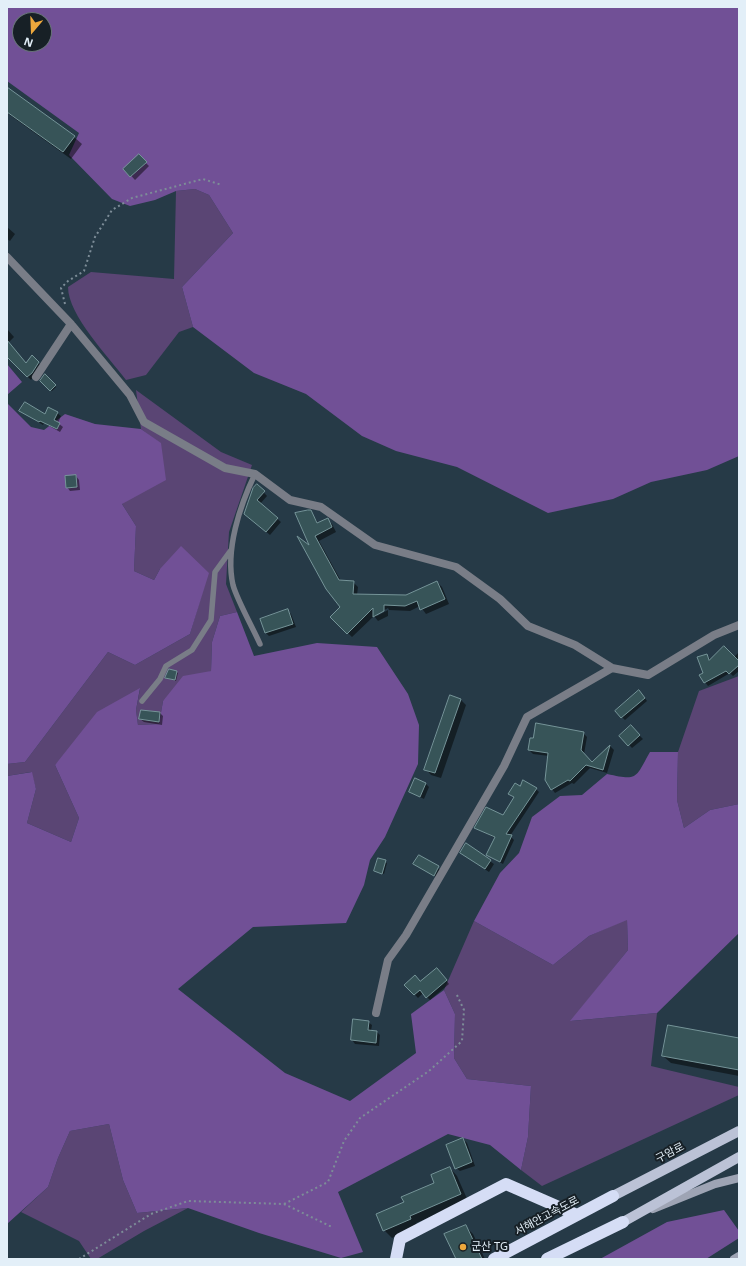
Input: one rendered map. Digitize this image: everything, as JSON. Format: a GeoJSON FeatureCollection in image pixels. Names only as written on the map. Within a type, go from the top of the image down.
{"type":"FeatureCollection","features":[{"type":"Feature","properties":{"kind":"highway"},"geometry":{"type":"LineString","coordinates":[[396,1259],[400,1239],[506,1184],[577,1215]]}},
{"type":"Feature","properties":{"kind":"highway","name":"서해안고속도로"},"geometry":{"type":"LineString","coordinates":[[494,1259],[612,1196]]}},
{"type":"Feature","properties":{"kind":"highway"},"geometry":{"type":"LineString","coordinates":[[547,1259],[623,1222]]}},
{"type":"Feature","properties":{"kind":"main road","name":"구암로"},"geometry":{"type":"LineString","coordinates":[[612,1196],[739,1131]]}},
{"type":"Feature","properties":{"kind":"main road"},"geometry":{"type":"LineString","coordinates":[[623,1222],[739,1157]]}},
{"type":"Feature","properties":{"kind":"main road"},"geometry":{"type":"LineString","coordinates":[[623,1222],[715,1184],[739,1178]]}},
{"type":"Feature","properties":{"kind":"main road"},"geometry":{"type":"LineString","coordinates":[[734,1259],[739,1256]]}},
{"type":"Feature","properties":{"kind":"street"},"geometry":{"type":"LineString","coordinates":[[7,257],[71,324],[130,395],[144,422],[225,468],[255,474],[290,500],[321,507],[375,545],[456,567],[500,599],[528,626],[575,645],[612,668],[648,675],[714,635],[739,625]]}},
{"type":"Feature","properties":{"kind":"street"},"geometry":{"type":"LineString","coordinates":[[36,377],[71,324]]}},
{"type":"Feature","properties":{"kind":"street"},"geometry":{"type":"LineString","coordinates":[[376,1013],[388,960],[410,928],[504,766],[527,717],[612,668]]}},
{"type":"Feature","properties":{"kind":"lane"},"geometry":{"type":"LineString","coordinates":[[255,474],[246,493],[232,550],[234,585],[260,644]]}},
{"type":"Feature","properties":{"kind":"lane"},"geometry":{"type":"LineString","coordinates":[[142,701],[160,679],[166,666],[192,650],[211,620],[215,572],[232,550]]}},
{"type":"Feature","properties":{"kind":"path"},"geometry":{"type":"LineString","coordinates":[[71,324],[61,288],[68,281],[84,271],[95,237],[112,210],[132,198],[203,179],[222,185]]}},
{"type":"Feature","properties":{"kind":"path"},"geometry":{"type":"LineString","coordinates":[[284,1204],[328,1182],[344,1141],[360,1118],[429,1071],[462,1041],[464,1010],[456,993]]}},
{"type":"Feature","properties":{"kind":"path"},"geometry":{"type":"LineString","coordinates":[[79,1259],[151,1214],[188,1200],[284,1204],[332,1227]]}},
{"type":"Feature","properties":{"kind":"shaded area"},"geometry":{"type":"Polygon","coordinates":[[[7,7],[739,7],[739,456],[707,470],[651,482],[613,499],[548,513],[457,467],[396,451],[362,436],[306,394],[254,373],[193,327],[182,287],[233,233],[209,195],[195,189],[176,191],[155,200],[130,206],[112,199],[69,155],[79,133],[7,81],[7,7]]]}},
{"type":"Feature","properties":{"kind":"shaded area"},"geometry":{"type":"Polygon","coordinates":[[[195,189],[209,195],[233,233],[182,287],[193,327],[179,332],[146,375],[126,380],[90,335],[75,310],[70,298],[68,287],[91,272],[174,279],[176,191],[195,189]]]}},
{"type":"Feature","properties":{"kind":"shaded area"},"geometry":{"type":"Polygon","coordinates":[[[7,364],[22,382],[7,395],[7,364]]]}},
{"type":"Feature","properties":{"kind":"shaded area"},"geometry":{"type":"Polygon","coordinates":[[[136,390],[221,452],[252,465],[229,532],[226,584],[237,612],[220,616],[212,642],[211,671],[163,701],[159,724],[138,725],[136,710],[140,689],[55,765],[79,818],[71,842],[27,823],[36,789],[31,772],[7,776],[7,764],[25,762],[108,652],[135,665],[190,634],[208,573],[160,569],[154,580],[134,571],[136,526],[122,504],[161,444],[141,429],[136,390]]]}},
{"type":"Feature","properties":{"kind":"shaded area"},"geometry":{"type":"Polygon","coordinates":[[[7,403],[31,427],[44,430],[65,414],[95,424],[141,429],[161,443],[166,480],[122,504],[136,526],[134,571],[154,580],[160,569],[181,546],[209,573],[190,634],[135,665],[108,652],[25,762],[7,764],[7,403]]]}},
{"type":"Feature","properties":{"kind":"shaded area"},"geometry":{"type":"Polygon","coordinates":[[[237,612],[254,656],[317,643],[377,647],[408,694],[419,725],[418,764],[385,837],[370,860],[364,885],[346,923],[253,927],[178,989],[285,1073],[350,1101],[416,1053],[411,1014],[444,990],[455,1014],[454,1058],[467,1079],[531,1086],[528,1137],[521,1170],[490,1145],[448,1134],[338,1192],[363,1252],[341,1258],[259,1233],[188,1208],[137,1213],[123,1180],[109,1124],[70,1131],[58,1158],[48,1187],[7,1224],[7,776],[32,772],[36,789],[27,823],[71,842],[79,818],[55,765],[97,712],[140,688],[136,710],[138,725],[159,724],[163,701],[183,676],[211,671],[212,642],[220,616],[237,612]]]}},
{"type":"Feature","properties":{"kind":"shaded area"},"geometry":{"type":"Polygon","coordinates":[[[739,676],[739,804],[710,810],[684,828],[677,800],[678,752],[699,691],[739,676]]]}},
{"type":"Feature","properties":{"kind":"shaded area"},"geometry":{"type":"Polygon","coordinates":[[[650,752],[678,752],[677,800],[684,828],[710,810],[739,804],[739,933],[657,1013],[570,1021],[628,950],[627,920],[589,936],[553,965],[474,921],[500,873],[519,853],[532,817],[560,796],[582,795],[607,774],[625,777],[635,775],[650,752]]]}},
{"type":"Feature","properties":{"kind":"shaded area"},"geometry":{"type":"Polygon","coordinates":[[[627,919],[628,950],[571,1021],[657,1013],[651,1066],[739,1087],[739,1095],[542,1186],[521,1170],[528,1137],[531,1086],[467,1079],[454,1058],[455,1014],[444,990],[474,921],[553,965],[589,936],[627,919]]]}},
{"type":"Feature","properties":{"kind":"shaded area"},"geometry":{"type":"Polygon","coordinates":[[[109,1124],[123,1180],[137,1213],[188,1208],[144,1231],[97,1259],[91,1259],[79,1241],[21,1212],[48,1187],[58,1158],[70,1131],[109,1124]]]}},
{"type":"Feature","properties":{"kind":"shaded area"},"geometry":{"type":"Polygon","coordinates":[[[724,1210],[739,1231],[739,1238],[706,1259],[600,1259],[667,1222],[724,1210]]]}},
{"type":"Feature","properties":{"kind":"building"},"geometry":{"type":"Polygon","coordinates":[[[7,87],[75,136],[63,152],[7,112],[7,87]]]}},
{"type":"Feature","properties":{"kind":"building"},"geometry":{"type":"Polygon","coordinates":[[[139,154],[147,162],[130,177],[123,169],[139,154]]]}},
{"type":"Feature","properties":{"kind":"building"},"geometry":{"type":"Polygon","coordinates":[[[7,340],[26,363],[32,355],[39,362],[32,373],[27,377],[7,357],[7,340]]]}},
{"type":"Feature","properties":{"kind":"building"},"geometry":{"type":"Polygon","coordinates":[[[45,374],[56,385],[50,391],[40,381],[45,374]]]}},
{"type":"Feature","properties":{"kind":"building"},"geometry":{"type":"Polygon","coordinates":[[[25,402],[45,414],[48,407],[58,412],[54,420],[60,423],[57,429],[40,421],[39,422],[19,411],[25,402]]]}},
{"type":"Feature","properties":{"kind":"building"},"geometry":{"type":"Polygon","coordinates":[[[76,475],[77,487],[66,488],[65,476],[76,475]]]}},
{"type":"Feature","properties":{"kind":"building"},"geometry":{"type":"Polygon","coordinates":[[[257,484],[265,491],[257,500],[278,518],[266,532],[244,514],[253,488],[257,484]]]}},
{"type":"Feature","properties":{"kind":"building"},"geometry":{"type":"Polygon","coordinates":[[[311,510],[317,523],[328,518],[332,527],[315,536],[339,580],[354,581],[353,594],[406,595],[437,581],[445,599],[420,610],[417,601],[405,606],[384,605],[384,611],[373,617],[373,608],[347,634],[330,617],[340,607],[326,589],[297,536],[309,545],[295,513],[311,510]]]}},
{"type":"Feature","properties":{"kind":"building"},"geometry":{"type":"Polygon","coordinates":[[[288,609],[293,624],[265,633],[260,619],[288,609]]]}},
{"type":"Feature","properties":{"kind":"building"},"geometry":{"type":"Polygon","coordinates":[[[724,646],[739,661],[739,665],[729,674],[726,671],[704,683],[699,675],[703,673],[697,657],[707,654],[709,660],[724,646]]]}},
{"type":"Feature","properties":{"kind":"building"},"geometry":{"type":"Polygon","coordinates":[[[169,669],[177,671],[175,680],[165,678],[169,669]]]}},
{"type":"Feature","properties":{"kind":"building"},"geometry":{"type":"Polygon","coordinates":[[[639,690],[645,698],[621,718],[615,711],[639,690]]]}},
{"type":"Feature","properties":{"kind":"building"},"geometry":{"type":"Polygon","coordinates":[[[450,695],[461,699],[435,773],[424,770],[450,695]]]}},
{"type":"Feature","properties":{"kind":"building"},"geometry":{"type":"Polygon","coordinates":[[[141,710],[160,712],[159,722],[139,719],[141,710]]]}},
{"type":"Feature","properties":{"kind":"building"},"geometry":{"type":"Polygon","coordinates":[[[536,723],[584,732],[581,750],[592,762],[610,745],[603,770],[586,765],[570,781],[568,780],[551,790],[545,780],[548,753],[528,750],[530,738],[533,738],[536,723]]]}},
{"type":"Feature","properties":{"kind":"building"},"geometry":{"type":"Polygon","coordinates":[[[631,725],[640,735],[628,746],[619,736],[631,725]]]}},
{"type":"Feature","properties":{"kind":"building"},"geometry":{"type":"Polygon","coordinates":[[[415,778],[426,783],[420,797],[409,792],[415,778]]]}},
{"type":"Feature","properties":{"kind":"building"},"geometry":{"type":"Polygon","coordinates":[[[523,780],[537,788],[506,834],[512,835],[500,862],[486,855],[495,837],[474,828],[486,807],[503,815],[514,797],[508,794],[515,783],[520,786],[523,780]]]}},
{"type":"Feature","properties":{"kind":"building"},"geometry":{"type":"Polygon","coordinates":[[[466,843],[491,860],[485,869],[460,853],[466,843]]]}},
{"type":"Feature","properties":{"kind":"building"},"geometry":{"type":"Polygon","coordinates":[[[419,855],[439,866],[434,876],[413,864],[419,855]]]}},
{"type":"Feature","properties":{"kind":"building"},"geometry":{"type":"Polygon","coordinates":[[[378,858],[386,860],[382,874],[374,871],[378,858]]]}},
{"type":"Feature","properties":{"kind":"building"},"geometry":{"type":"Polygon","coordinates":[[[437,968],[447,980],[426,998],[420,990],[414,995],[404,985],[415,975],[420,981],[437,968]]]}},
{"type":"Feature","properties":{"kind":"building"},"geometry":{"type":"Polygon","coordinates":[[[353,1019],[369,1021],[368,1030],[377,1031],[376,1043],[351,1040],[353,1019]]]}},
{"type":"Feature","properties":{"kind":"building"},"geometry":{"type":"Polygon","coordinates":[[[668,1025],[739,1038],[739,1070],[662,1056],[668,1025]]]}},
{"type":"Feature","properties":{"kind":"building"},"geometry":{"type":"Polygon","coordinates":[[[463,1138],[472,1162],[455,1169],[446,1145],[463,1138]]]}},
{"type":"Feature","properties":{"kind":"building"},"geometry":{"type":"Polygon","coordinates":[[[450,1167],[461,1194],[410,1216],[411,1219],[383,1231],[376,1214],[404,1202],[401,1197],[434,1183],[431,1175],[450,1167]]]}},
{"type":"Feature","properties":{"kind":"building","name":"군산 TG"},"geometry":{"type":"Polygon","coordinates":[[[466,1225],[482,1259],[456,1259],[444,1234],[466,1225]]]}},
{"type":"Feature","properties":{"kind":"place","name":"군산 TG"},"geometry":{"type":"Point","coordinates":[463,1247]}}]}
